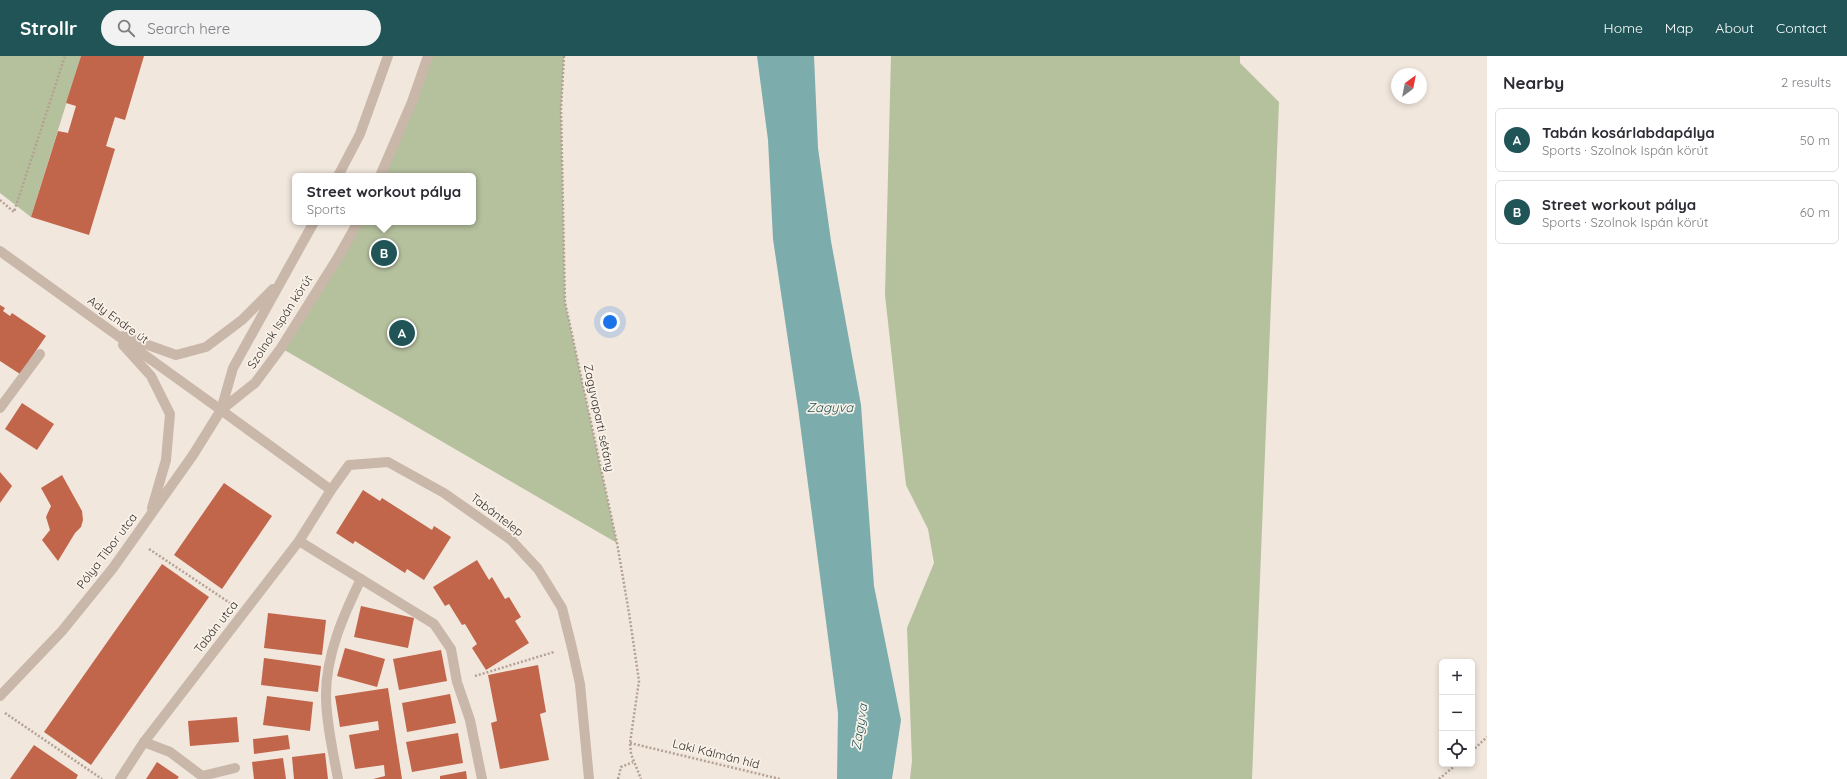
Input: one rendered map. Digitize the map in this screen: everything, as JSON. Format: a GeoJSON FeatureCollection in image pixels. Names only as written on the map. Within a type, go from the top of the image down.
{"type":"FeatureCollection","features":[{"type":"Feature","properties":{"kind":"street"},"geometry":{"type":"LineString","coordinates":[[340,173],[360,134],[388,56]]}},
{"type":"Feature","properties":{"kind":"street"},"geometry":{"type":"LineString","coordinates":[[381,173],[412,102],[428,56]]}},
{"type":"Feature","properties":{"kind":"street","name":"Szolnok Ispán körút"},"geometry":{"type":"LineString","coordinates":[[221,410],[233,368],[312,225]]}},
{"type":"Feature","properties":{"kind":"street","name":"Szolnok Ispán körút"},"geometry":{"type":"LineString","coordinates":[[221,410],[256,383],[337,259],[356,225]]}},
{"type":"Feature","properties":{"kind":"street","name":"Ady Endre út"},"geometry":{"type":"LineString","coordinates":[[0,251],[330,490]]}},
{"type":"Feature","properties":{"kind":"street"},"geometry":{"type":"LineString","coordinates":[[111,332],[176,355],[206,347],[242,320],[281,281]]}},
{"type":"Feature","properties":{"kind":"street"},"geometry":{"type":"LineString","coordinates":[[111,332],[151,376],[170,414],[166,460],[150,515]]}},
{"type":"Feature","properties":{"kind":"street"},"geometry":{"type":"LineString","coordinates":[[0,408],[40,354]]}},
{"type":"Feature","properties":{"kind":"street","name":"Pólya Tibor utca"},"geometry":{"type":"LineString","coordinates":[[0,696],[62,631],[113,568],[193,455],[221,410]]}},
{"type":"Feature","properties":{"kind":"street","name":"Tabántelep"},"geometry":{"type":"LineString","coordinates":[[330,490],[349,465],[388,462],[444,493],[511,540],[538,569],[562,608],[572,648],[580,684],[589,779]]}},
{"type":"Feature","properties":{"kind":"street","name":"Tabán utca"},"geometry":{"type":"LineString","coordinates":[[120,779],[144,742],[299,541],[330,490]]}},
{"type":"Feature","properties":{"kind":"street"},"geometry":{"type":"LineString","coordinates":[[299,541],[434,624],[451,649],[456,682],[470,720],[482,779]]}},
{"type":"Feature","properties":{"kind":"street"},"geometry":{"type":"LineString","coordinates":[[338,779],[326,695],[330,663],[344,614],[361,579]]}},
{"type":"Feature","properties":{"kind":"street"},"geometry":{"type":"LineString","coordinates":[[144,742],[170,752],[202,778],[235,768]]}},
{"type":"Feature","properties":{"kind":"path"},"geometry":{"type":"LineString","coordinates":[[0,200],[14,212],[65,56]]}},
{"type":"Feature","properties":{"kind":"path","name":"Zagyvaparti sétány"},"geometry":{"type":"LineString","coordinates":[[564,56],[561,108],[565,302],[617,543],[639,681],[630,743],[633,762],[641,779]]}},
{"type":"Feature","properties":{"kind":"path"},"geometry":{"type":"LineString","coordinates":[[134,538],[244,612]]}},
{"type":"Feature","properties":{"kind":"path"},"geometry":{"type":"LineString","coordinates":[[456,682],[572,648]]}},
{"type":"Feature","properties":{"kind":"path"},"geometry":{"type":"LineString","coordinates":[[0,709],[102,779]]}},
{"type":"Feature","properties":{"kind":"path"},"geometry":{"type":"LineString","coordinates":[[1475,748],[1487,737]]}},
{"type":"Feature","properties":{"kind":"path","name":"Laki Kálmán híd"},"geometry":{"type":"LineString","coordinates":[[630,743],[780,779]]}},
{"type":"Feature","properties":{"kind":"path"},"geometry":{"type":"LineString","coordinates":[[618,779],[621,767],[633,762]]}},
{"type":"Feature","properties":{"kind":"path"},"geometry":{"type":"LineString","coordinates":[[1439,779],[1453,767]]}},
{"type":"Feature","properties":{"kind":"green space"},"geometry":{"type":"Polygon","coordinates":[[[0,56],[81,56],[31,217],[0,193],[0,56]]]}},
{"type":"Feature","properties":{"kind":"green space"},"geometry":{"type":"Polygon","coordinates":[[[428,56],[564,56],[561,109],[565,302],[617,543],[281,348],[356,225],[476,225],[476,173],[381,173],[428,56]]]}},
{"type":"Feature","properties":{"kind":"green space"},"geometry":{"type":"Polygon","coordinates":[[[891,56],[1240,56],[1240,63],[1279,102],[1252,779],[910,779],[912,761],[907,628],[934,563],[928,529],[906,485],[885,295],[891,56]]]}},
{"type":"Feature","properties":{"kind":"water","name":"Zagyva"},"geometry":{"type":"Polygon","coordinates":[[[757,56],[814,56],[818,148],[831,241],[861,405],[874,586],[901,720],[892,779],[837,779],[838,713],[798,408],[773,239],[768,140],[757,56]]]}},
{"type":"Feature","properties":{"kind":"building"},"geometry":{"type":"Polygon","coordinates":[[[81,56],[144,56],[125,120],[115,117],[106,146],[115,149],[89,235],[31,217],[58,131],[68,133],[76,106],[66,103],[81,56]]]}},
{"type":"Feature","properties":{"kind":"building"},"geometry":{"type":"Polygon","coordinates":[[[0,305],[5,308],[3,311],[10,316],[12,313],[46,336],[20,374],[0,361],[0,305]]]}},
{"type":"Feature","properties":{"kind":"building"},"geometry":{"type":"Polygon","coordinates":[[[22,403],[54,424],[37,450],[5,429],[22,403]]]}},
{"type":"Feature","properties":{"kind":"building"},"geometry":{"type":"Polygon","coordinates":[[[0,472],[12,486],[0,503],[0,472]]]}},
{"type":"Feature","properties":{"kind":"building"},"geometry":{"type":"Polygon","coordinates":[[[62,475],[82,511],[83,520],[81,527],[75,533],[58,561],[42,540],[50,530],[46,517],[51,506],[41,488],[62,475]]]}},
{"type":"Feature","properties":{"kind":"building"},"geometry":{"type":"Polygon","coordinates":[[[224,483],[272,516],[222,589],[174,555],[224,483]]]}},
{"type":"Feature","properties":{"kind":"building"},"geometry":{"type":"Polygon","coordinates":[[[363,490],[380,501],[382,498],[432,530],[434,526],[451,537],[424,580],[407,569],[405,573],[355,541],[353,544],[336,533],[363,490]]]}},
{"type":"Feature","properties":{"kind":"building"},"geometry":{"type":"Polygon","coordinates":[[[477,560],[489,580],[492,577],[505,599],[509,597],[521,617],[515,621],[529,643],[486,670],[472,648],[477,644],[465,624],[462,625],[449,604],[445,606],[433,587],[477,560]]]}},
{"type":"Feature","properties":{"kind":"building"},"geometry":{"type":"Polygon","coordinates":[[[162,564],[209,597],[91,765],[44,732],[162,564]]]}},
{"type":"Feature","properties":{"kind":"building"},"geometry":{"type":"Polygon","coordinates":[[[361,606],[414,618],[408,648],[354,637],[361,606]]]}},
{"type":"Feature","properties":{"kind":"building"},"geometry":{"type":"Polygon","coordinates":[[[268,613],[326,620],[322,655],[264,648],[268,613]]]}},
{"type":"Feature","properties":{"kind":"building"},"geometry":{"type":"Polygon","coordinates":[[[345,648],[385,659],[377,687],[337,676],[345,648]]]}},
{"type":"Feature","properties":{"kind":"building"},"geometry":{"type":"Polygon","coordinates":[[[441,650],[447,681],[399,690],[393,659],[441,650]]]}},
{"type":"Feature","properties":{"kind":"building"},"geometry":{"type":"Polygon","coordinates":[[[264,658],[321,666],[318,692],[261,685],[264,658]]]}},
{"type":"Feature","properties":{"kind":"building"},"geometry":{"type":"Polygon","coordinates":[[[538,665],[546,712],[540,714],[549,760],[500,769],[491,723],[497,721],[488,675],[538,665]]]}},
{"type":"Feature","properties":{"kind":"building"},"geometry":{"type":"Polygon","coordinates":[[[388,688],[402,779],[373,779],[385,776],[384,765],[355,769],[349,735],[379,730],[378,721],[340,727],[335,696],[388,688]]]}},
{"type":"Feature","properties":{"kind":"building"},"geometry":{"type":"Polygon","coordinates":[[[450,694],[456,723],[407,732],[402,703],[450,694]]]}},
{"type":"Feature","properties":{"kind":"building"},"geometry":{"type":"Polygon","coordinates":[[[267,696],[313,702],[310,731],[263,725],[267,696]]]}},
{"type":"Feature","properties":{"kind":"building"},"geometry":{"type":"Polygon","coordinates":[[[237,717],[239,742],[190,746],[188,721],[237,717]]]}},
{"type":"Feature","properties":{"kind":"building"},"geometry":{"type":"Polygon","coordinates":[[[458,733],[463,763],[412,772],[406,742],[458,733]]]}},
{"type":"Feature","properties":{"kind":"building"},"geometry":{"type":"Polygon","coordinates":[[[288,735],[290,749],[254,754],[253,739],[288,735]]]}},
{"type":"Feature","properties":{"kind":"building"},"geometry":{"type":"Polygon","coordinates":[[[34,745],[78,775],[76,779],[10,779],[34,745]]]}},
{"type":"Feature","properties":{"kind":"building"},"geometry":{"type":"Polygon","coordinates":[[[325,753],[328,779],[294,779],[292,757],[325,753]]]}},
{"type":"Feature","properties":{"kind":"building"},"geometry":{"type":"Polygon","coordinates":[[[283,758],[286,779],[254,779],[252,762],[283,758]]]}},
{"type":"Feature","properties":{"kind":"building"},"geometry":{"type":"Polygon","coordinates":[[[157,762],[179,777],[177,779],[146,779],[157,762]]]}},
{"type":"Feature","properties":{"kind":"building"},"geometry":{"type":"Polygon","coordinates":[[[466,771],[467,779],[440,779],[440,776],[466,771]]]}},
{"type":"Feature","properties":{"kind":"place","name":"Street workout pálya"},"geometry":{"type":"Point","coordinates":[384,253]}},
{"type":"Feature","properties":{"kind":"place","name":"Tabán kosárlabdapálya"},"geometry":{"type":"Point","coordinates":[402,333]}}]}
